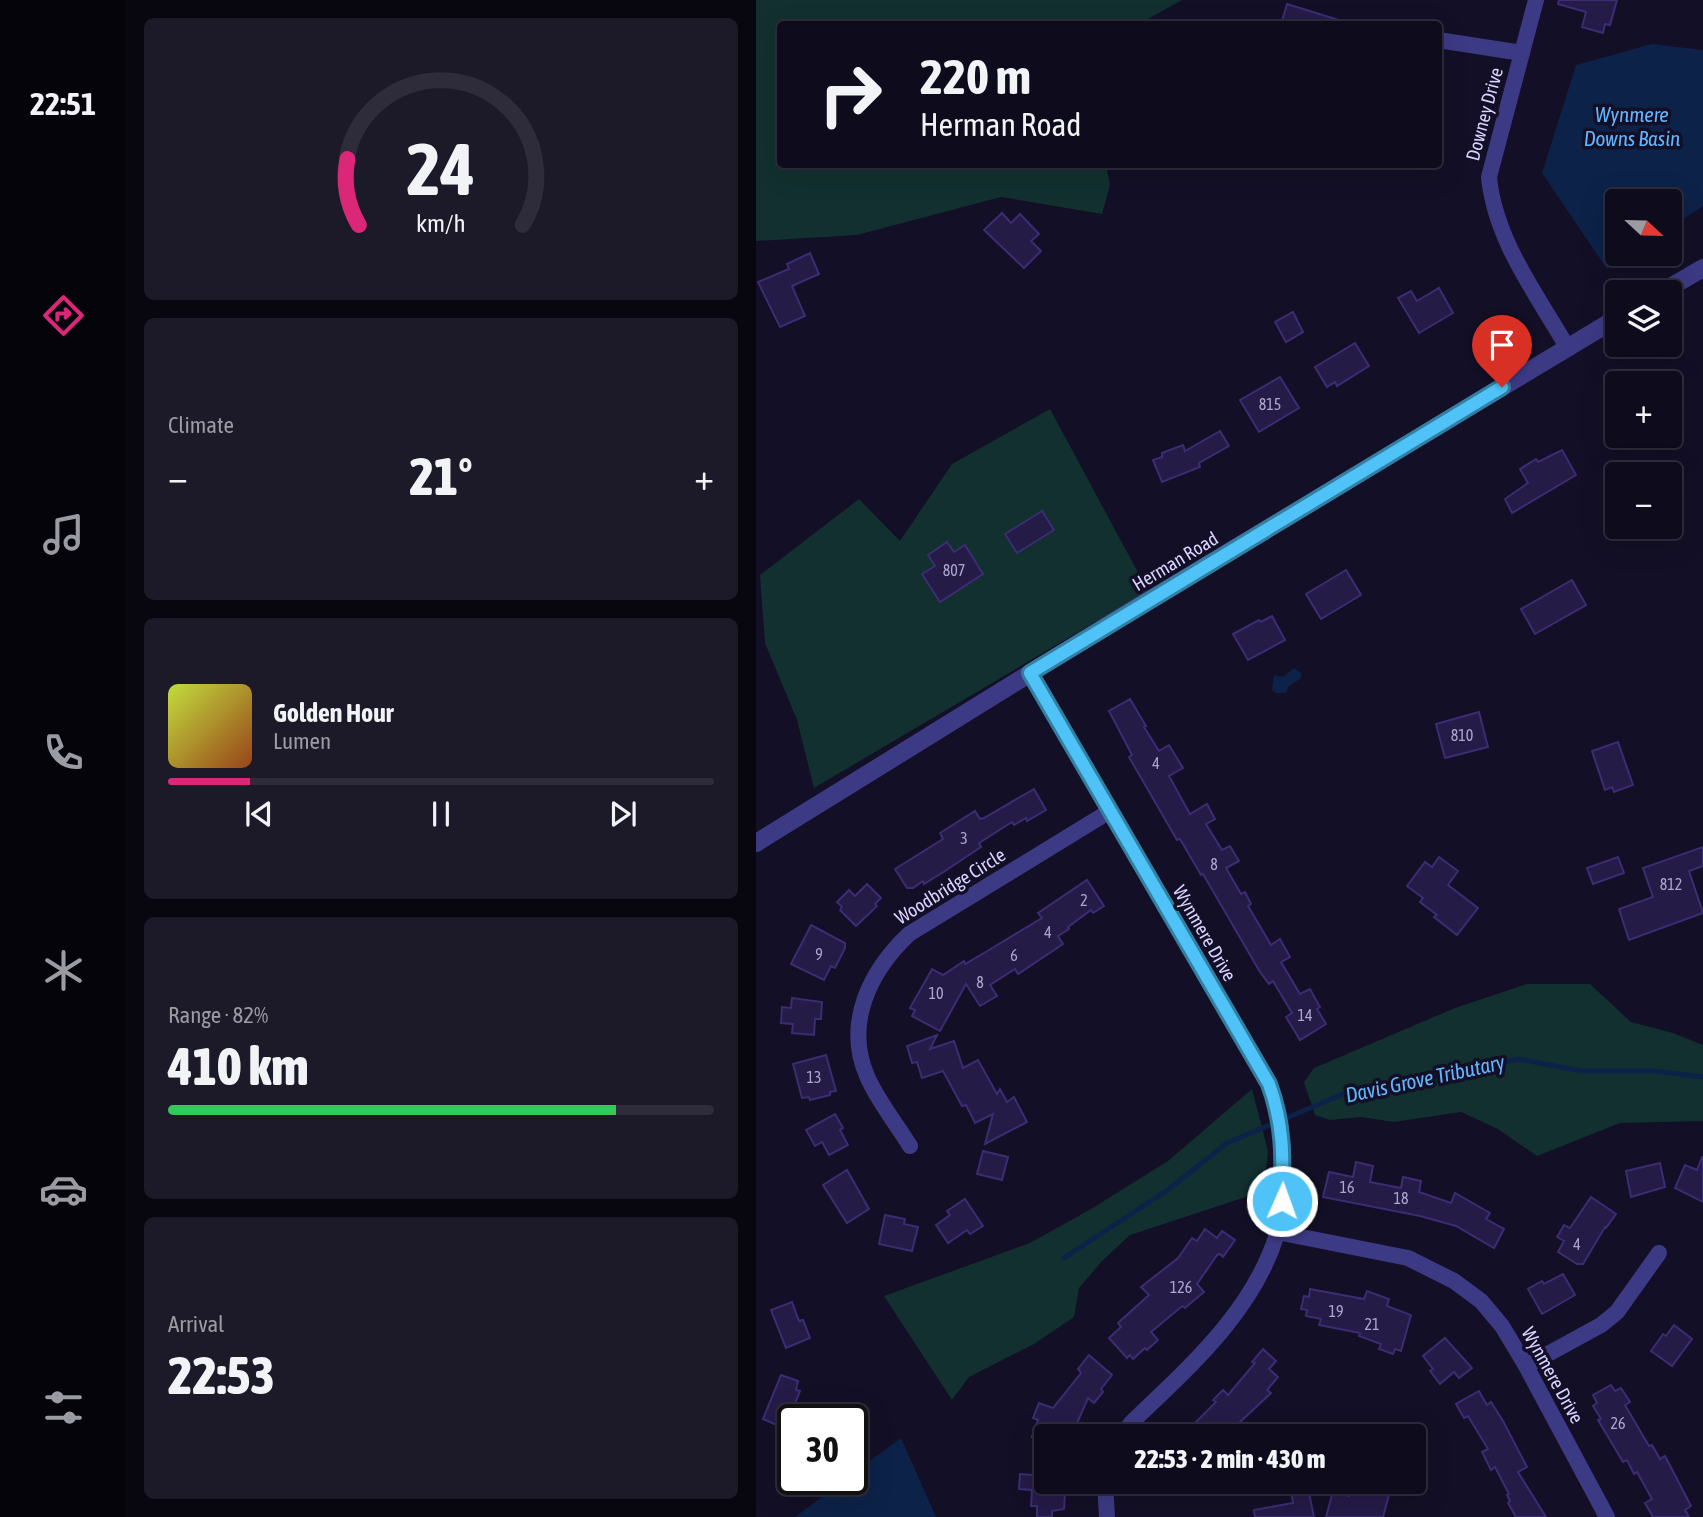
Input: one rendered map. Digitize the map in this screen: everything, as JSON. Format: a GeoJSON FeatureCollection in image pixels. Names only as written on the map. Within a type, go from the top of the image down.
{"type":"FeatureCollection","features":[{"type":"Feature","properties":{"kind":"street","name":"Downey Drive"},"geometry":{"type":"LineString","coordinates":[[1536,0],[1489,177],[1492,202],[1502,233],[1567,347]]}},
{"type":"Feature","properties":{"kind":"street"},"geometry":{"type":"LineString","coordinates":[[1442,41],[1522,53]]}},
{"type":"Feature","properties":{"kind":"street"},"geometry":{"type":"LineString","coordinates":[[1682,280],[1703,268]]}},
{"type":"Feature","properties":{"kind":"street","name":"Herman Road"},"geometry":{"type":"LineString","coordinates":[[756,843],[1030,673],[1605,325]]}},
{"type":"Feature","properties":{"kind":"street","name":"Wynmere Drive"},"geometry":{"type":"LineString","coordinates":[[1030,673],[1265,1077],[1280,1120],[1283,1174],[1277,1232],[1259,1276],[1226,1327],[1130,1424]]}},
{"type":"Feature","properties":{"kind":"street","name":"Woodbridge Circle"},"geometry":{"type":"LineString","coordinates":[[910,1146],[867,1076],[860,1054],[860,1013],[874,974],[909,934],[1110,811]]}},
{"type":"Feature","properties":{"kind":"street","name":"Wynmere Drive"},"geometry":{"type":"LineString","coordinates":[[1277,1232],[1408,1258],[1454,1281],[1486,1307],[1526,1366],[1607,1517]]}},
{"type":"Feature","properties":{"kind":"street"},"geometry":{"type":"LineString","coordinates":[[1526,1366],[1601,1325],[1617,1312],[1659,1253]]}},
{"type":"Feature","properties":{"kind":"street"},"geometry":{"type":"LineString","coordinates":[[1104,1494],[1107,1517]]}},
{"type":"Feature","properties":{"kind":"green space"},"geometry":{"type":"Polygon","coordinates":[[[756,0],[1182,0],[1144,21],[777,21],[777,168],[1107,168],[1110,185],[1102,214],[1001,197],[857,235],[756,241],[756,0]]]}},
{"type":"Feature","properties":{"kind":"green space"},"geometry":{"type":"Polygon","coordinates":[[[1050,409],[1148,591],[814,788],[797,720],[765,643],[760,575],[859,499],[900,541],[952,464],[1050,409]]]}},
{"type":"Feature","properties":{"kind":"green space"},"geometry":{"type":"Polygon","coordinates":[[[1527,984],[1590,984],[1631,1022],[1673,1033],[1703,1045],[1703,1121],[1620,1123],[1537,1156],[1498,1129],[1461,1112],[1394,1122],[1361,1117],[1330,1120],[1315,1115],[1304,1082],[1314,1068],[1455,1008],[1527,984]]]}},
{"type":"Feature","properties":{"kind":"green space"},"geometry":{"type":"Polygon","coordinates":[[[1252,1089],[1268,1151],[1264,1191],[1130,1235],[1102,1261],[1079,1288],[1074,1317],[1034,1344],[969,1377],[952,1400],[884,1296],[1030,1243],[1091,1209],[1168,1161],[1252,1089]]]}},
{"type":"Feature","properties":{"kind":"water","name":"Wynmere Downs Basin"},"geometry":{"type":"Polygon","coordinates":[[[1652,44],[1703,50],[1703,206],[1682,220],[1682,189],[1605,189],[1605,266],[1612,266],[1607,269],[1542,173],[1576,65],[1652,44]]]}},
{"type":"Feature","properties":{"kind":"water"},"geometry":{"type":"Polygon","coordinates":[[[1294,668],[1302,674],[1300,679],[1289,686],[1286,693],[1272,690],[1274,675],[1283,677],[1294,668]]]}},
{"type":"Feature","properties":{"kind":"water"},"geometry":{"type":"Polygon","coordinates":[[[901,1438],[936,1517],[795,1517],[825,1495],[868,1495],[868,1462],[901,1438]]]}},
{"type":"Feature","properties":{"kind":"building"},"geometry":{"type":"Polygon","coordinates":[[[1559,0],[1617,0],[1610,25],[1605,24],[1603,33],[1582,27],[1586,12],[1558,4],[1559,0]]]}},
{"type":"Feature","properties":{"kind":"building"},"geometry":{"type":"Polygon","coordinates":[[[1287,4],[1342,21],[1282,21],[1287,4]]]}},
{"type":"Feature","properties":{"kind":"building"},"geometry":{"type":"Polygon","coordinates":[[[1002,213],[1011,223],[1020,214],[1039,234],[1031,241],[1041,251],[1024,268],[984,230],[1002,213]]]}},
{"type":"Feature","properties":{"kind":"building"},"geometry":{"type":"Polygon","coordinates":[[[810,253],[819,274],[792,286],[805,316],[780,327],[758,282],[789,269],[787,264],[810,253]]]}},
{"type":"Feature","properties":{"kind":"building"},"geometry":{"type":"Polygon","coordinates":[[[1439,288],[1453,313],[1419,333],[1398,298],[1411,291],[1417,301],[1439,288]]]}},
{"type":"Feature","properties":{"kind":"building"},"geometry":{"type":"Polygon","coordinates":[[[1293,312],[1303,332],[1286,342],[1275,322],[1293,312]]]}},
{"type":"Feature","properties":{"kind":"building"},"geometry":{"type":"Polygon","coordinates":[[[1355,343],[1369,366],[1337,386],[1335,382],[1327,387],[1315,367],[1355,343]]]}},
{"type":"Feature","properties":{"kind":"building"},"geometry":{"type":"Polygon","coordinates":[[[1280,377],[1299,408],[1259,432],[1240,400],[1280,377]]]}},
{"type":"Feature","properties":{"kind":"building"},"geometry":{"type":"Polygon","coordinates":[[[1220,431],[1229,446],[1199,463],[1200,467],[1162,482],[1153,460],[1162,457],[1162,453],[1183,445],[1185,451],[1220,431]]]}},
{"type":"Feature","properties":{"kind":"building"},"geometry":{"type":"Polygon","coordinates":[[[1562,450],[1576,475],[1512,513],[1505,499],[1528,483],[1520,469],[1536,459],[1538,462],[1562,450]]]}},
{"type":"Feature","properties":{"kind":"building"},"geometry":{"type":"Polygon","coordinates":[[[1042,511],[1054,530],[1017,553],[1005,534],[1042,511]]]}},
{"type":"Feature","properties":{"kind":"building"},"geometry":{"type":"Polygon","coordinates":[[[947,542],[954,552],[965,545],[983,574],[940,602],[922,574],[935,566],[928,555],[947,542]]]}},
{"type":"Feature","properties":{"kind":"building"},"geometry":{"type":"Polygon","coordinates":[[[1346,570],[1361,595],[1321,619],[1306,594],[1346,570]]]}},
{"type":"Feature","properties":{"kind":"building"},"geometry":{"type":"Polygon","coordinates":[[[1572,580],[1586,605],[1535,634],[1521,609],[1572,580]]]}},
{"type":"Feature","properties":{"kind":"building"},"geometry":{"type":"Polygon","coordinates":[[[1272,616],[1285,640],[1248,660],[1233,634],[1272,616]]]}},
{"type":"Feature","properties":{"kind":"building"},"geometry":{"type":"Polygon","coordinates":[[[1130,699],[1159,751],[1169,745],[1183,768],[1169,776],[1190,814],[1207,804],[1215,819],[1206,824],[1222,850],[1230,846],[1239,861],[1226,868],[1241,894],[1245,892],[1251,904],[1248,906],[1271,945],[1280,939],[1290,957],[1281,962],[1300,994],[1310,989],[1320,1007],[1317,1009],[1326,1024],[1300,1040],[1286,1017],[1292,1013],[1273,981],[1269,984],[1260,972],[1203,874],[1201,875],[1180,839],[1177,840],[1129,757],[1132,755],[1109,711],[1130,699]]]}},
{"type":"Feature","properties":{"kind":"building"},"geometry":{"type":"Polygon","coordinates":[[[1479,712],[1488,747],[1445,758],[1436,724],[1479,712]]]}},
{"type":"Feature","properties":{"kind":"building"},"geometry":{"type":"Polygon","coordinates":[[[1618,742],[1633,785],[1614,792],[1612,787],[1605,790],[1592,751],[1618,742]]]}},
{"type":"Feature","properties":{"kind":"building"},"geometry":{"type":"Polygon","coordinates":[[[1034,789],[1046,810],[1027,821],[1026,818],[1014,825],[1012,822],[979,843],[981,847],[945,871],[924,884],[923,881],[913,888],[907,888],[895,869],[943,839],[940,833],[975,811],[980,819],[984,818],[1034,789]]]}},
{"type":"Feature","properties":{"kind":"building"},"geometry":{"type":"Polygon","coordinates":[[[1703,847],[1703,866],[1689,871],[1703,913],[1629,940],[1619,909],[1653,897],[1643,868],[1703,847]]]}},
{"type":"Feature","properties":{"kind":"building"},"geometry":{"type":"Polygon","coordinates":[[[1439,857],[1458,871],[1448,885],[1478,908],[1457,935],[1434,917],[1437,915],[1420,902],[1423,898],[1407,886],[1425,862],[1432,867],[1439,857]]]}},
{"type":"Feature","properties":{"kind":"building"},"geometry":{"type":"Polygon","coordinates":[[[1618,857],[1624,873],[1593,884],[1587,868],[1618,857]]]}},
{"type":"Feature","properties":{"kind":"building"},"geometry":{"type":"Polygon","coordinates":[[[1087,880],[1104,906],[1093,913],[1091,910],[1058,936],[1063,944],[1018,974],[1015,969],[990,985],[997,996],[980,1006],[966,984],[940,1031],[912,1016],[915,1010],[910,1008],[932,969],[943,975],[964,961],[965,964],[1042,918],[1038,913],[1087,880]]]}},
{"type":"Feature","properties":{"kind":"building"},"geometry":{"type":"Polygon","coordinates":[[[867,884],[881,898],[875,904],[877,906],[856,926],[840,910],[842,907],[837,902],[849,890],[855,896],[867,884]]]}},
{"type":"Feature","properties":{"kind":"building"},"geometry":{"type":"Polygon","coordinates":[[[811,925],[845,943],[835,968],[831,966],[824,980],[791,964],[811,925]]]}},
{"type":"Feature","properties":{"kind":"building"},"geometry":{"type":"Polygon","coordinates":[[[792,998],[822,1002],[821,1019],[815,1019],[814,1035],[792,1033],[793,1024],[781,1023],[782,1007],[791,1008],[792,998]]]}},
{"type":"Feature","properties":{"kind":"building"},"geometry":{"type":"Polygon","coordinates":[[[937,1035],[930,1049],[954,1041],[963,1068],[978,1060],[997,1094],[1000,1089],[1007,1102],[1014,1097],[1027,1122],[985,1144],[993,1114],[975,1123],[966,1105],[962,1106],[943,1071],[922,1078],[917,1062],[912,1063],[907,1046],[937,1035]]]}},
{"type":"Feature","properties":{"kind":"building"},"geometry":{"type":"Polygon","coordinates":[[[826,1055],[836,1091],[810,1100],[809,1097],[802,1098],[793,1064],[826,1055]]]}},
{"type":"Feature","properties":{"kind":"building"},"geometry":{"type":"Polygon","coordinates":[[[835,1114],[848,1145],[829,1155],[822,1142],[815,1146],[806,1130],[835,1114]]]}},
{"type":"Feature","properties":{"kind":"building"},"geometry":{"type":"Polygon","coordinates":[[[983,1151],[1008,1157],[1002,1180],[977,1174],[983,1151]]]}},
{"type":"Feature","properties":{"kind":"building"},"geometry":{"type":"Polygon","coordinates":[[[1702,1157],[1703,1202],[1675,1188],[1685,1165],[1697,1170],[1702,1157]]]}},
{"type":"Feature","properties":{"kind":"building"},"geometry":{"type":"Polygon","coordinates":[[[1356,1162],[1373,1166],[1370,1182],[1401,1188],[1403,1177],[1421,1181],[1419,1192],[1451,1203],[1455,1193],[1490,1213],[1486,1219],[1504,1229],[1494,1248],[1456,1226],[1420,1216],[1323,1197],[1329,1172],[1353,1177],[1356,1162]]]}},
{"type":"Feature","properties":{"kind":"building"},"geometry":{"type":"Polygon","coordinates":[[[1660,1163],[1665,1187],[1631,1197],[1626,1171],[1660,1163]]]}},
{"type":"Feature","properties":{"kind":"building"},"geometry":{"type":"Polygon","coordinates":[[[847,1170],[869,1209],[847,1223],[823,1185],[847,1170]]]}},
{"type":"Feature","properties":{"kind":"building"},"geometry":{"type":"Polygon","coordinates":[[[1591,1197],[1616,1214],[1583,1264],[1577,1264],[1558,1252],[1564,1241],[1557,1237],[1564,1225],[1570,1228],[1591,1197]]]}},
{"type":"Feature","properties":{"kind":"building"},"geometry":{"type":"Polygon","coordinates":[[[965,1199],[983,1226],[970,1234],[967,1230],[948,1243],[936,1225],[950,1215],[947,1211],[965,1199]]]}},
{"type":"Feature","properties":{"kind":"building"},"geometry":{"type":"Polygon","coordinates":[[[885,1215],[905,1219],[904,1224],[918,1227],[912,1251],[879,1244],[885,1215]]]}},
{"type":"Feature","properties":{"kind":"building"},"geometry":{"type":"Polygon","coordinates":[[[1205,1229],[1217,1238],[1222,1231],[1235,1240],[1223,1257],[1217,1255],[1197,1284],[1204,1292],[1151,1332],[1158,1340],[1147,1350],[1145,1348],[1133,1359],[1130,1355],[1127,1358],[1109,1338],[1121,1327],[1118,1323],[1149,1295],[1141,1287],[1178,1258],[1192,1238],[1197,1241],[1205,1229]]]}},
{"type":"Feature","properties":{"kind":"building"},"geometry":{"type":"Polygon","coordinates":[[[1563,1274],[1575,1295],[1542,1314],[1528,1289],[1563,1274]]]}},
{"type":"Feature","properties":{"kind":"building"},"geometry":{"type":"Polygon","coordinates":[[[1310,1289],[1364,1299],[1367,1291],[1389,1299],[1387,1306],[1411,1315],[1401,1351],[1395,1349],[1393,1354],[1379,1349],[1381,1344],[1359,1336],[1360,1333],[1319,1325],[1321,1319],[1306,1316],[1307,1310],[1301,1309],[1304,1296],[1309,1297],[1310,1289]]]}},
{"type":"Feature","properties":{"kind":"building"},"geometry":{"type":"Polygon","coordinates":[[[792,1302],[799,1321],[803,1320],[810,1338],[786,1348],[771,1310],[792,1302]]]}},
{"type":"Feature","properties":{"kind":"building"},"geometry":{"type":"Polygon","coordinates":[[[1674,1325],[1692,1339],[1672,1366],[1651,1351],[1663,1334],[1666,1336],[1674,1325]]]}},
{"type":"Feature","properties":{"kind":"building"},"geometry":{"type":"Polygon","coordinates":[[[1445,1338],[1472,1368],[1459,1378],[1454,1372],[1440,1384],[1423,1356],[1445,1338]]]}},
{"type":"Feature","properties":{"kind":"building"},"geometry":{"type":"Polygon","coordinates":[[[1263,1349],[1276,1361],[1269,1369],[1278,1377],[1267,1390],[1271,1393],[1238,1424],[1194,1424],[1216,1402],[1213,1400],[1223,1390],[1228,1395],[1255,1363],[1252,1362],[1263,1349]]]}},
{"type":"Feature","properties":{"kind":"building"},"geometry":{"type":"Polygon","coordinates":[[[1089,1355],[1112,1375],[1094,1403],[1088,1398],[1077,1424],[1037,1424],[1038,1420],[1033,1418],[1039,1403],[1053,1408],[1081,1373],[1078,1369],[1089,1355]]]}},
{"type":"Feature","properties":{"kind":"building"},"geometry":{"type":"Polygon","coordinates":[[[781,1375],[798,1381],[796,1390],[800,1391],[795,1404],[777,1404],[777,1425],[763,1419],[781,1375]]]}},
{"type":"Feature","properties":{"kind":"building"},"geometry":{"type":"Polygon","coordinates":[[[1611,1385],[1615,1391],[1621,1388],[1630,1402],[1625,1405],[1649,1446],[1652,1445],[1660,1459],[1665,1456],[1691,1506],[1685,1510],[1689,1517],[1653,1517],[1645,1503],[1652,1499],[1637,1472],[1634,1474],[1627,1460],[1623,1462],[1598,1420],[1601,1419],[1593,1406],[1597,1403],[1593,1395],[1611,1385]]]}},
{"type":"Feature","properties":{"kind":"building"},"geometry":{"type":"Polygon","coordinates":[[[1479,1391],[1487,1405],[1491,1402],[1503,1421],[1527,1467],[1518,1472],[1546,1517],[1516,1517],[1508,1503],[1509,1494],[1495,1467],[1491,1470],[1482,1452],[1488,1449],[1468,1416],[1464,1418],[1456,1404],[1479,1391]]]}},
{"type":"Feature","properties":{"kind":"building"},"geometry":{"type":"Polygon","coordinates":[[[1034,1458],[1034,1494],[1065,1494],[1064,1509],[1052,1511],[1052,1517],[1037,1517],[1037,1506],[1031,1506],[1032,1490],[1019,1489],[1020,1474],[1033,1475],[1034,1458]]]}},
{"type":"Feature","properties":{"kind":"building"},"geometry":{"type":"Polygon","coordinates":[[[1291,1494],[1309,1494],[1314,1517],[1255,1517],[1254,1510],[1293,1503],[1291,1494]]]}},
{"type":"Feature","properties":{"kind":"building"},"geometry":{"type":"Polygon","coordinates":[[[1332,1494],[1389,1494],[1383,1517],[1326,1517],[1332,1494]]]}},
{"type":"Feature","properties":{"kind":"waterway","name":"Davis Grove Tributary"},"geometry":{"type":"LineString","coordinates":[[1064,1258],[1169,1189],[1227,1143],[1341,1095],[1519,1059],[1581,1071],[1655,1071],[1703,1077]]}},
{"type":"Feature","properties":{"kind":"route"},"geometry":{"type":"LineString","coordinates":[[1282,1201],[1282,1128],[1269,1084],[1030,673],[1502,387]]}}]}
